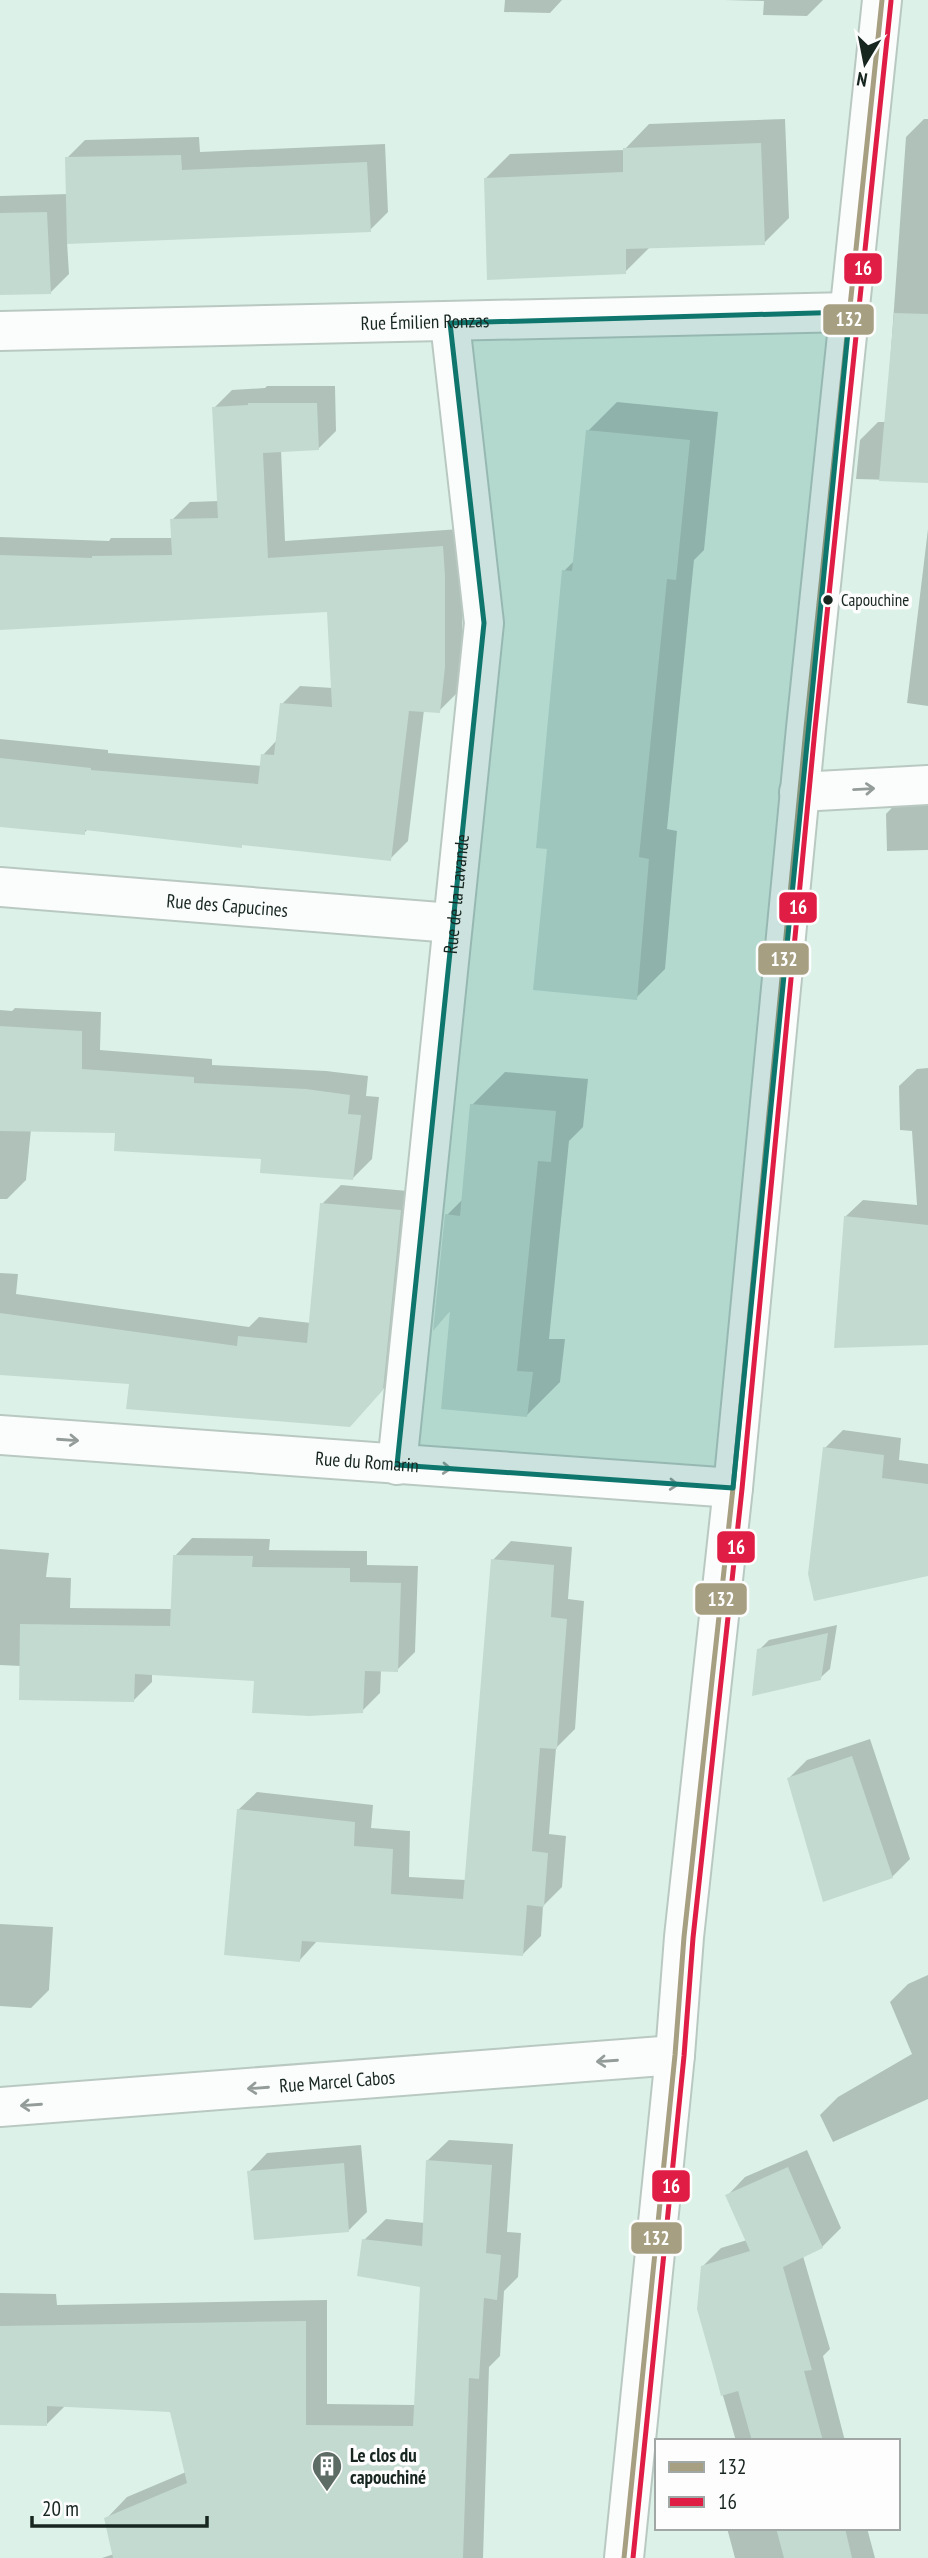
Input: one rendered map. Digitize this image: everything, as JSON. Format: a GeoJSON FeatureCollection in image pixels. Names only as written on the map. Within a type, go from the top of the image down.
{"type":"FeatureCollection","features":[{"type":"Feature","properties":{"kind":"street"},"geometry":{"type":"LineString","coordinates":[[624,2558],[675,2055],[684,1937],[733,1488],[799,792],[881,0]]}},
{"type":"Feature","properties":{"kind":"street","name":"Rue Émilien Ronzas"},"geometry":{"type":"LineString","coordinates":[[0,331],[849,312]]}},
{"type":"Feature","properties":{"kind":"street","name":"Rue de la Lavande"},"geometry":{"type":"LineString","coordinates":[[397,1465],[485,623],[450,323]]}},
{"type":"Feature","properties":{"kind":"street"},"geometry":{"type":"LineString","coordinates":[[799,792],[928,785]]}},
{"type":"Feature","properties":{"kind":"street","name":"Rue des Capucines"},"geometry":{"type":"LineString","coordinates":[[0,887],[452,923]]}},
{"type":"Feature","properties":{"kind":"street","name":"Rue du Romarin"},"geometry":{"type":"LineString","coordinates":[[0,1435],[733,1488]]}},
{"type":"Feature","properties":{"kind":"street","name":"Rue Marcel Cabos"},"geometry":{"type":"LineString","coordinates":[[0,2107],[675,2055]]}},
{"type":"Feature","properties":{"kind":"highlighted area"},"geometry":{"type":"Polygon","coordinates":[[[850,312],[733,1488],[397,1465],[484,623],[450,323],[850,312]]]}},
{"type":"Feature","properties":{"kind":"building"},"geometry":{"type":"Polygon","coordinates":[[[761,143],[765,245],[626,249],[626,274],[487,280],[484,178],[623,172],[623,148],[761,143]]]}},
{"type":"Feature","properties":{"kind":"building"},"geometry":{"type":"Polygon","coordinates":[[[181,155],[182,170],[367,162],[371,232],[67,244],[65,157],[181,155]]]}},
{"type":"Feature","properties":{"kind":"building"},"geometry":{"type":"Polygon","coordinates":[[[47,212],[51,294],[0,295],[0,213],[47,212]]]}},
{"type":"Feature","properties":{"kind":"building"},"geometry":{"type":"Polygon","coordinates":[[[894,313],[928,314],[928,483],[879,481],[894,313]]]}},
{"type":"Feature","properties":{"kind":"building"},"geometry":{"type":"Polygon","coordinates":[[[248,403],[317,403],[319,450],[263,453],[268,558],[443,546],[445,667],[440,713],[409,711],[391,861],[85,830],[85,835],[0,827],[0,758],[91,770],[258,784],[261,754],[274,755],[280,703],[332,707],[327,612],[0,630],[0,555],[92,558],[172,555],[170,519],[218,518],[212,407],[248,403]]]}},
{"type":"Feature","properties":{"kind":"building"},"geometry":{"type":"Polygon","coordinates":[[[586,430],[690,440],[676,580],[667,579],[639,857],[649,859],[637,1000],[533,990],[547,849],[536,848],[562,570],[572,571],[586,430]]]}},
{"type":"Feature","properties":{"kind":"building"},"geometry":{"type":"Polygon","coordinates":[[[0,1026],[82,1031],[82,1069],[194,1077],[194,1083],[306,1089],[350,1095],[348,1114],[361,1115],[353,1180],[260,1173],[261,1159],[114,1151],[115,1133],[0,1131],[0,1026]]]}},
{"type":"Feature","properties":{"kind":"building"},"geometry":{"type":"Polygon","coordinates":[[[470,1104],[556,1111],[551,1162],[538,1161],[517,1371],[533,1372],[527,1417],[441,1409],[450,1311],[433,1331],[445,1214],[460,1216],[470,1104]]]}},
{"type":"Feature","properties":{"kind":"building"},"geometry":{"type":"Polygon","coordinates":[[[320,1203],[401,1210],[383,1390],[350,1427],[126,1409],[129,1384],[0,1375],[0,1313],[237,1346],[238,1336],[307,1343],[320,1203]]]}},
{"type":"Feature","properties":{"kind":"building"},"geometry":{"type":"Polygon","coordinates":[[[844,1216],[928,1225],[928,1345],[834,1348],[844,1216]]]}},
{"type":"Feature","properties":{"kind":"building"},"geometry":{"type":"Polygon","coordinates":[[[823,1447],[884,1455],[882,1478],[928,1484],[928,1576],[814,1601],[808,1574],[823,1447]]]}},
{"type":"Feature","properties":{"kind":"building"},"geometry":{"type":"Polygon","coordinates":[[[173,1555],[253,1556],[252,1567],[350,1568],[350,1582],[401,1583],[398,1672],[365,1671],[363,1713],[309,1716],[252,1713],[254,1681],[135,1674],[134,1702],[19,1700],[20,1624],[170,1626],[173,1555]]]}},
{"type":"Feature","properties":{"kind":"building"},"geometry":{"type":"Polygon","coordinates":[[[491,1559],[554,1565],[551,1617],[567,1619],[557,1749],[540,1748],[532,1851],[548,1853],[544,1907],[527,1905],[523,1956],[302,1941],[300,1962],[224,1955],[237,1809],[355,1822],[354,1846],[393,1849],[391,1894],[463,1899],[491,1559]]]}},
{"type":"Feature","properties":{"kind":"building"},"geometry":{"type":"Polygon","coordinates":[[[828,1633],[821,1680],[752,1696],[757,1649],[828,1633]]]}},
{"type":"Feature","properties":{"kind":"building"},"geometry":{"type":"Polygon","coordinates":[[[852,1756],[893,1878],[823,1902],[787,1778],[852,1756]]]}},
{"type":"Feature","properties":{"kind":"building"},"geometry":{"type":"Polygon","coordinates":[[[426,2160],[492,2165],[486,2253],[501,2255],[497,2300],[484,2298],[479,2379],[469,2378],[463,2558],[113,2558],[104,2518],[187,2483],[170,2412],[47,2406],[47,2426],[0,2425],[0,2326],[306,2321],[306,2425],[413,2426],[420,2287],[357,2276],[362,2239],[422,2246],[426,2160]]]}},
{"type":"Feature","properties":{"kind":"building"},"geometry":{"type":"Polygon","coordinates":[[[344,2163],[349,2232],[254,2240],[247,2171],[344,2163]]]}},
{"type":"Feature","properties":{"kind":"building"},"geometry":{"type":"Polygon","coordinates":[[[788,2167],[823,2248],[783,2267],[812,2370],[804,2371],[822,2439],[751,2439],[738,2391],[721,2396],[697,2309],[701,2266],[750,2251],[725,2195],[788,2167]]]}},
{"type":"Feature","properties":{"kind":"building"},"geometry":{"type":"Polygon","coordinates":[[[777,2530],[845,2530],[852,2558],[784,2558],[777,2530]]]}},
{"type":"Feature","properties":{"kind":"transit line","name":"132"},"geometry":{"type":"LineString","coordinates":[[624,2558],[675,2055],[684,1937],[733,1488],[806,728],[882,0]]}},
{"type":"Feature","properties":{"kind":"transit line","name":"16"},"geometry":{"type":"LineString","coordinates":[[633,2558],[684,2056],[693,1938],[742,1489],[815,729],[891,1]]}},
{"type":"Feature","properties":{"kind":"place","name":"Capouchine"},"geometry":{"type":"Point","coordinates":[828,600]}},
{"type":"Feature","properties":{"kind":"place","name":"Le clos du capouchiné"},"geometry":{"type":"Point","coordinates":[327,2493]}}]}
